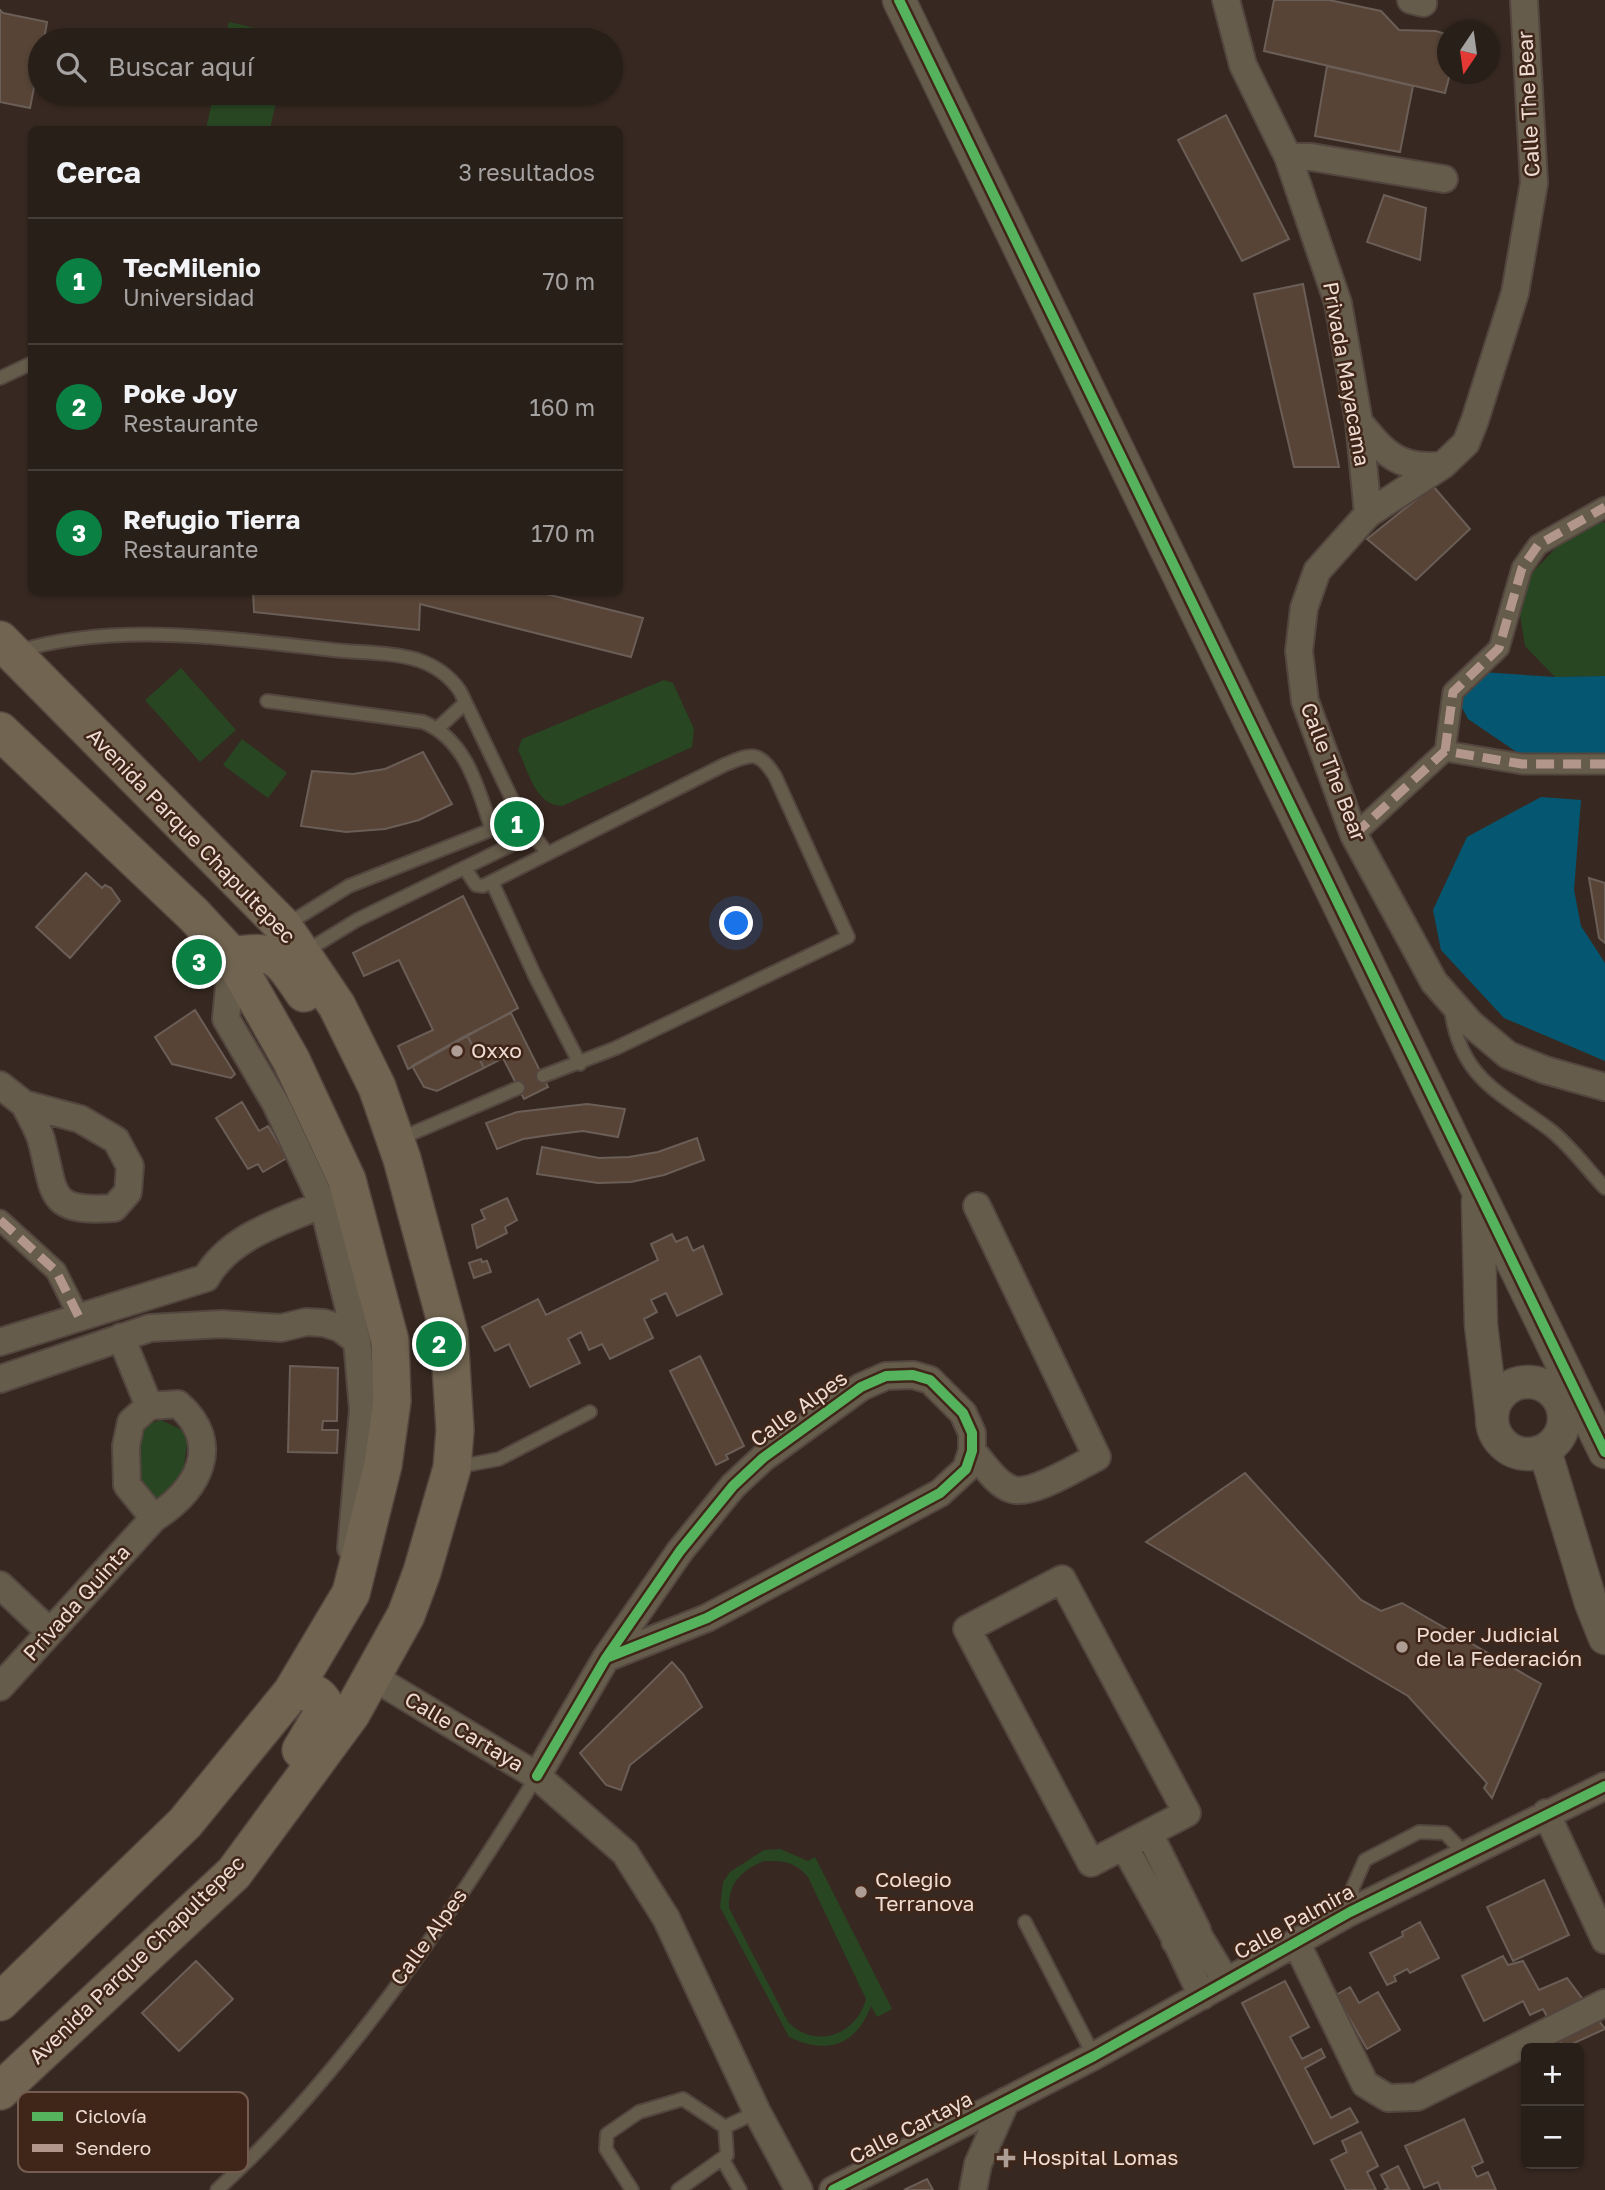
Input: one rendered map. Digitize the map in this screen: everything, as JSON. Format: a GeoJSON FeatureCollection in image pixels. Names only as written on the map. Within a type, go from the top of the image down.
{"type":"FeatureCollection","features":[{"type":"Feature","properties":{"kind":"main road","name":"Avenida Parque Chapultepec"},"geometry":{"type":"LineString","coordinates":[[0,2091],[234,1873],[351,1714],[406,1615],[422,1572],[452,1468],[455,1430],[449,1333],[395,1140],[377,1087],[337,1006],[293,940],[6,646]]}},
{"type":"Feature","properties":{"kind":"main road"},"geometry":{"type":"LineString","coordinates":[[0,731],[194,915],[232,957],[291,1060],[347,1181],[390,1341],[391,1401],[383,1465],[351,1593],[292,1692],[185,1822],[0,2001]]}},
{"type":"Feature","properties":{"kind":"main road"},"geometry":{"type":"LineString","coordinates":[[232,957],[262,952],[283,962],[332,1038],[377,1087]]}},
{"type":"Feature","properties":{"kind":"main road"},"geometry":{"type":"LineString","coordinates":[[234,1873],[250,1826],[324,1716],[326,1708],[317,1694],[309,1691],[292,1692]]}},
{"type":"Feature","properties":{"kind":"street"},"geometry":{"type":"LineString","coordinates":[[899,0],[1605,1452]]}},
{"type":"Feature","properties":{"kind":"street","name":"Privada Mayacama"},"geometry":{"type":"LineString","coordinates":[[1226,0],[1243,65],[1289,157],[1338,303],[1359,422],[1368,513]]}},
{"type":"Feature","properties":{"kind":"street","name":"Calle The Bear"},"geometry":{"type":"LineString","coordinates":[[1524,0],[1534,183],[1515,293],[1475,420],[1465,443],[1443,465],[1368,513],[1317,571],[1304,608],[1298,651],[1304,701],[1354,835],[1434,982],[1450,1003],[1508,1055],[1545,1070],[1605,1087]]}},
{"type":"Feature","properties":{"kind":"street"},"geometry":{"type":"LineString","coordinates":[[1289,157],[1311,157],[1444,178]]}},
{"type":"Feature","properties":{"kind":"street"},"geometry":{"type":"LineString","coordinates":[[1359,422],[1380,449],[1398,461],[1423,468],[1443,465]]}},
{"type":"Feature","properties":{"kind":"street"},"geometry":{"type":"LineString","coordinates":[[1354,835],[1445,751],[1453,692],[1499,648],[1522,568],[1538,545],[1605,507]]}},
{"type":"Feature","properties":{"kind":"street"},"geometry":{"type":"LineString","coordinates":[[1445,751],[1522,764],[1605,764]]}},
{"type":"Feature","properties":{"kind":"street"},"geometry":{"type":"LineString","coordinates":[[232,957],[226,1019],[276,1104],[323,1204],[357,1341],[363,1410],[351,1529],[351,1593]]}},
{"type":"Feature","properties":{"kind":"street"},"geometry":{"type":"LineString","coordinates":[[0,1085],[24,1104],[80,1119],[116,1140],[130,1166],[128,1192],[114,1208],[82,1210],[61,1201],[48,1181],[40,1138],[24,1104]]}},
{"type":"Feature","properties":{"kind":"street"},"geometry":{"type":"LineString","coordinates":[[1478,1191],[1481,1325],[1494,1433],[1510,1450],[1533,1455],[1554,1444],[1565,1424],[1561,1400],[1553,1391],[1530,1381],[1518,1383],[1498,1397],[1492,1416]]}},
{"type":"Feature","properties":{"kind":"street"},"geometry":{"type":"LineString","coordinates":[[0,1342],[206,1278],[221,1256],[245,1238],[323,1204]]}},
{"type":"Feature","properties":{"kind":"street"},"geometry":{"type":"LineString","coordinates":[[972,1451],[997,1480],[1013,1490],[1030,1489],[1097,1457],[977,1206]]}},
{"type":"Feature","properties":{"kind":"street"},"geometry":{"type":"LineString","coordinates":[[0,1220],[56,1271],[80,1319]]}},
{"type":"Feature","properties":{"kind":"street"},"geometry":{"type":"LineString","coordinates":[[140,1300],[150,1328]]}},
{"type":"Feature","properties":{"kind":"street"},"geometry":{"type":"LineString","coordinates":[[2,1370],[150,1328],[222,1324],[281,1328],[306,1322],[324,1323],[340,1328],[357,1341]]}},
{"type":"Feature","properties":{"kind":"street"},"geometry":{"type":"LineString","coordinates":[[121,1337],[149,1406],[131,1422],[126,1446],[127,1486],[154,1518]]}},
{"type":"Feature","properties":{"kind":"street","name":"Calle Alpes"},"geometry":{"type":"LineString","coordinates":[[537,1776],[606,1658],[680,1551],[733,1486],[763,1458],[861,1387],[887,1376],[913,1375],[930,1380],[963,1413],[972,1433],[972,1451]]}},
{"type":"Feature","properties":{"kind":"street","name":"Privada Quinta"},"geometry":{"type":"LineString","coordinates":[[0,1687],[154,1518],[173,1506],[196,1480],[203,1435],[192,1416],[178,1404],[149,1406]]}},
{"type":"Feature","properties":{"kind":"street"},"geometry":{"type":"LineString","coordinates":[[606,1658],[707,1618],[940,1493],[966,1469],[972,1451]]}},
{"type":"Feature","properties":{"kind":"street"},"geometry":{"type":"LineString","coordinates":[[1545,1451],[1591,1603],[1605,1639]]}},
{"type":"Feature","properties":{"kind":"street"},"geometry":{"type":"LineString","coordinates":[[1062,1579],[1187,1813],[1149,1833],[1091,1863],[967,1629],[1062,1579]]}},
{"type":"Feature","properties":{"kind":"street"},"geometry":{"type":"LineString","coordinates":[[0,1585],[50,1632]]}},
{"type":"Feature","properties":{"kind":"street","name":"Calle Cartaya"},"geometry":{"type":"LineString","coordinates":[[373,1677],[537,1776],[625,1853],[666,1918],[757,2112],[796,2184],[824,2190]]}},
{"type":"Feature","properties":{"kind":"street","name":"Calle Palmira"},"geometry":{"type":"LineString","coordinates":[[1006,2101],[1094,2056],[1350,1912],[1605,1786]]}},
{"type":"Feature","properties":{"kind":"street"},"geometry":{"type":"LineString","coordinates":[[1546,1814],[1605,1940]]}},
{"type":"Feature","properties":{"kind":"street"},"geometry":{"type":"LineString","coordinates":[[1149,1833],[1187,1936],[1202,1996]]}},
{"type":"Feature","properties":{"kind":"street"},"geometry":{"type":"LineString","coordinates":[[1124,1846],[1187,1936],[1226,1981]]}},
{"type":"Feature","properties":{"kind":"street"},"geometry":{"type":"LineString","coordinates":[[1297,1944],[1365,2084],[1388,2098],[1417,2097],[1605,2003]]}},
{"type":"Feature","properties":{"kind":"street"},"geometry":{"type":"LineString","coordinates":[[975,2177],[1006,2101]]}},
{"type":"Feature","properties":{"kind":"street","name":"Calle Cartaya"},"geometry":{"type":"LineString","coordinates":[[833,2190],[1006,2101]]}},
{"type":"Feature","properties":{"kind":"street"},"geometry":{"type":"LineString","coordinates":[[951,2129],[975,2177]]}},
{"type":"Feature","properties":{"kind":"lane"},"geometry":{"type":"LineString","coordinates":[[0,378],[28,365]]}},
{"type":"Feature","properties":{"kind":"lane"},"geometry":{"type":"LineString","coordinates":[[6,646],[117,637],[216,637],[415,659],[449,676],[521,818],[547,853]]}},
{"type":"Feature","properties":{"kind":"lane"},"geometry":{"type":"LineString","coordinates":[[267,701],[423,722],[438,728],[451,739],[474,777],[492,830]]}},
{"type":"Feature","properties":{"kind":"lane"},"geometry":{"type":"LineString","coordinates":[[438,728],[464,704]]}},
{"type":"Feature","properties":{"kind":"lane"},"geometry":{"type":"LineString","coordinates":[[466,870],[476,885],[492,882],[723,765],[748,755],[757,756],[767,763],[775,776],[848,937],[580,1064],[543,1076]]}},
{"type":"Feature","properties":{"kind":"lane"},"geometry":{"type":"LineString","coordinates":[[293,940],[349,887],[521,818]]}},
{"type":"Feature","properties":{"kind":"lane"},"geometry":{"type":"LineString","coordinates":[[293,940],[357,920],[466,870],[533,835]]}},
{"type":"Feature","properties":{"kind":"lane"},"geometry":{"type":"LineString","coordinates":[[492,882],[534,976],[580,1064]]}},
{"type":"Feature","properties":{"kind":"lane"},"geometry":{"type":"LineString","coordinates":[[1450,1003],[1454,1037],[1493,1092],[1551,1131],[1605,1188]]}},
{"type":"Feature","properties":{"kind":"lane"},"geometry":{"type":"LineString","coordinates":[[395,1140],[518,1088]]}},
{"type":"Feature","properties":{"kind":"lane"},"geometry":{"type":"LineString","coordinates":[[452,1468],[499,1459],[590,1412]]}},
{"type":"Feature","properties":{"kind":"lane","name":"Calle Alpes"},"geometry":{"type":"LineString","coordinates":[[248,2157],[339,2061],[448,1913],[537,1776]]}},
{"type":"Feature","properties":{"kind":"lane"},"geometry":{"type":"LineString","coordinates":[[1350,1912],[1353,1887],[1365,1860],[1419,1832],[1445,1833],[1466,1855]]}},
{"type":"Feature","properties":{"kind":"lane"},"geometry":{"type":"LineString","coordinates":[[1025,1922],[1094,2056]]}},
{"type":"Feature","properties":{"kind":"lane"},"geometry":{"type":"LineString","coordinates":[[632,2190],[606,2149],[607,2134],[639,2112],[682,2099],[725,2127]]}},
{"type":"Feature","properties":{"kind":"lane"},"geometry":{"type":"LineString","coordinates":[[725,2127],[757,2112]]}},
{"type":"Feature","properties":{"kind":"lane"},"geometry":{"type":"LineString","coordinates":[[678,2190],[727,2155],[725,2127]]}},
{"type":"Feature","properties":{"kind":"lane"},"geometry":{"type":"LineString","coordinates":[[723,2160],[740,2190]]}},
{"type":"Feature","properties":{"kind":"lane","name":"Calle Alpes"},"geometry":{"type":"LineString","coordinates":[[217,2190],[234,2172]]}},
{"type":"Feature","properties":{"kind":"green space"},"geometry":{"type":"Polygon","coordinates":[[[229,22],[255,28],[228,28],[229,22]]]}},
{"type":"Feature","properties":{"kind":"green space"},"geometry":{"type":"Polygon","coordinates":[[[211,105],[275,105],[271,126],[207,126],[211,105]]]}},
{"type":"Feature","properties":{"kind":"green space"},"geometry":{"type":"Polygon","coordinates":[[[1588,514],[1605,523],[1605,676],[1555,677],[1525,646],[1516,590],[1588,514]]]}},
{"type":"Feature","properties":{"kind":"green space"},"geometry":{"type":"Polygon","coordinates":[[[181,668],[236,730],[200,762],[145,700],[181,668]]]}},
{"type":"Feature","properties":{"kind":"green space"},"geometry":{"type":"Polygon","coordinates":[[[664,680],[673,683],[694,729],[692,747],[562,806],[545,800],[539,794],[518,750],[522,739],[664,680]]]}},
{"type":"Feature","properties":{"kind":"green space"},"geometry":{"type":"Polygon","coordinates":[[[242,739],[287,773],[268,798],[223,765],[242,739]]]}},
{"type":"Feature","properties":{"kind":"green space"},"geometry":{"type":"Polygon","coordinates":[[[161,1420],[180,1429],[188,1438],[182,1478],[153,1505],[141,1476],[138,1447],[143,1426],[161,1420]]]}},
{"type":"Feature","properties":{"kind":"green space"},"geometry":{"type":"Polygon","coordinates":[[[780,1849],[808,1861],[815,1857],[892,2009],[877,2017],[871,2006],[857,2030],[838,2043],[815,2045],[789,2037],[720,1907],[723,1882],[730,1872],[764,1850],[780,1849]],[[764,1861],[738,1878],[731,1891],[729,1908],[788,2022],[799,2031],[810,2035],[822,2037],[834,2034],[854,2022],[866,1999],[808,1877],[793,1865],[764,1861]]]}},
{"type":"Feature","properties":{"kind":"water"},"geometry":{"type":"Polygon","coordinates":[[[1482,672],[1555,677],[1605,676],[1605,754],[1521,755],[1468,719],[1458,700],[1482,672]]]}},
{"type":"Feature","properties":{"kind":"water"},"geometry":{"type":"Polygon","coordinates":[[[1541,797],[1581,800],[1574,890],[1581,926],[1605,963],[1605,1061],[1504,1018],[1441,950],[1433,910],[1467,837],[1541,797]]]}},
{"type":"Feature","properties":{"kind":"building"},"geometry":{"type":"Polygon","coordinates":[[[1274,0],[1329,0],[1381,11],[1399,30],[1437,31],[1437,84],[1447,84],[1445,93],[1264,51],[1274,0]]]}},
{"type":"Feature","properties":{"kind":"building"},"geometry":{"type":"Polygon","coordinates":[[[0,10],[3,13],[47,22],[46,28],[28,28],[30,108],[0,102],[0,10]]]}},
{"type":"Feature","properties":{"kind":"building"},"geometry":{"type":"Polygon","coordinates":[[[1327,66],[1413,86],[1400,152],[1315,136],[1327,66]]]}},
{"type":"Feature","properties":{"kind":"building"},"geometry":{"type":"Polygon","coordinates":[[[1226,115],[1289,239],[1242,261],[1178,140],[1226,115]]]}},
{"type":"Feature","properties":{"kind":"building"},"geometry":{"type":"Polygon","coordinates":[[[1384,195],[1426,208],[1420,260],[1367,242],[1384,195]]]}},
{"type":"Feature","properties":{"kind":"building"},"geometry":{"type":"Polygon","coordinates":[[[1303,284],[1339,467],[1294,467],[1254,294],[1303,284]]]}},
{"type":"Feature","properties":{"kind":"building"},"geometry":{"type":"Polygon","coordinates":[[[1433,486],[1470,529],[1416,580],[1367,539],[1433,486]]]}},
{"type":"Feature","properties":{"kind":"building"},"geometry":{"type":"Polygon","coordinates":[[[253,595],[550,595],[643,618],[631,657],[420,604],[419,630],[254,612],[253,595]]]}},
{"type":"Feature","properties":{"kind":"building"},"geometry":{"type":"Polygon","coordinates":[[[423,752],[452,804],[419,820],[385,829],[346,832],[301,826],[312,771],[353,774],[385,769],[423,752]]]}},
{"type":"Feature","properties":{"kind":"building"},"geometry":{"type":"Polygon","coordinates":[[[86,873],[102,888],[105,885],[111,888],[120,901],[70,958],[36,927],[86,873]]]}},
{"type":"Feature","properties":{"kind":"building"},"geometry":{"type":"Polygon","coordinates":[[[1589,878],[1605,883],[1605,943],[1599,938],[1589,878]]]}},
{"type":"Feature","properties":{"kind":"building"},"geometry":{"type":"Polygon","coordinates":[[[463,896],[518,1008],[408,1069],[398,1046],[433,1030],[399,960],[364,976],[353,953],[463,896]]]}},
{"type":"Feature","properties":{"kind":"building"},"geometry":{"type":"Polygon","coordinates":[[[195,1010],[235,1074],[231,1078],[172,1064],[155,1037],[195,1010]]]}},
{"type":"Feature","properties":{"kind":"building"},"geometry":{"type":"Polygon","coordinates":[[[511,1013],[548,1087],[524,1099],[503,1058],[484,1068],[467,1035],[511,1013]]]}},
{"type":"Feature","properties":{"kind":"building","name":"Oxxo"},"geometry":{"type":"Polygon","coordinates":[[[467,1035],[484,1068],[437,1091],[424,1087],[412,1066],[467,1035]]]}},
{"type":"Feature","properties":{"kind":"building"},"geometry":{"type":"Polygon","coordinates":[[[242,1102],[259,1131],[268,1126],[287,1158],[263,1172],[258,1164],[248,1169],[216,1118],[242,1102]]]}},
{"type":"Feature","properties":{"kind":"building"},"geometry":{"type":"Polygon","coordinates":[[[587,1104],[625,1109],[618,1137],[583,1131],[523,1139],[497,1149],[486,1123],[517,1112],[587,1104]]]}},
{"type":"Feature","properties":{"kind":"building"},"geometry":{"type":"Polygon","coordinates":[[[697,1138],[704,1160],[664,1175],[631,1182],[598,1183],[537,1174],[542,1147],[599,1158],[629,1157],[658,1152],[697,1138]]]}},
{"type":"Feature","properties":{"kind":"building"},"geometry":{"type":"Polygon","coordinates":[[[507,1198],[517,1220],[505,1227],[507,1233],[477,1248],[472,1225],[485,1219],[481,1210],[507,1198]]]}},
{"type":"Feature","properties":{"kind":"building"},"geometry":{"type":"Polygon","coordinates":[[[672,1234],[676,1242],[687,1237],[693,1251],[703,1246],[722,1294],[677,1316],[666,1293],[651,1300],[657,1312],[644,1319],[653,1338],[610,1359],[602,1344],[589,1350],[581,1332],[568,1339],[580,1363],[530,1387],[509,1344],[495,1351],[482,1327],[538,1299],[546,1315],[658,1260],[651,1244],[672,1234]]]}},
{"type":"Feature","properties":{"kind":"building"},"geometry":{"type":"Polygon","coordinates":[[[481,1259],[482,1262],[487,1261],[491,1272],[474,1278],[469,1263],[481,1259]]]}},
{"type":"Feature","properties":{"kind":"building"},"geometry":{"type":"Polygon","coordinates":[[[700,1356],[744,1446],[726,1455],[728,1459],[716,1465],[670,1371],[700,1356]]]}},
{"type":"Feature","properties":{"kind":"building"},"geometry":{"type":"Polygon","coordinates":[[[290,1366],[338,1368],[337,1421],[323,1421],[322,1430],[338,1430],[337,1453],[288,1452],[290,1366]]]}},
{"type":"Feature","properties":{"kind":"building","name":"Poder Judicial de la Federación"},"geometry":{"type":"Polygon","coordinates":[[[1245,1473],[1361,1600],[1381,1611],[1402,1603],[1541,1684],[1492,1798],[1484,1788],[1487,1783],[1408,1696],[1146,1542],[1245,1473]]]}},
{"type":"Feature","properties":{"kind":"building"},"geometry":{"type":"Polygon","coordinates":[[[672,1662],[683,1674],[702,1707],[630,1765],[621,1790],[606,1785],[580,1753],[672,1662]]]}},
{"type":"Feature","properties":{"kind":"building"},"geometry":{"type":"Polygon","coordinates":[[[1544,1880],[1569,1935],[1513,1961],[1487,1907],[1544,1880]]]}},
{"type":"Feature","properties":{"kind":"building"},"geometry":{"type":"Polygon","coordinates":[[[1420,1922],[1439,1958],[1410,1973],[1407,1969],[1394,1976],[1396,1981],[1387,1985],[1370,1953],[1403,1936],[1402,1932],[1420,1922]]]}},
{"type":"Feature","properties":{"kind":"building"},"geometry":{"type":"Polygon","coordinates":[[[1503,1956],[1508,1965],[1523,1961],[1539,1990],[1567,1978],[1605,2029],[1574,2043],[1560,2043],[1543,2009],[1530,2015],[1523,2001],[1484,2021],[1462,1976],[1503,1956]]]}},
{"type":"Feature","properties":{"kind":"building"},"geometry":{"type":"Polygon","coordinates":[[[196,1961],[233,1999],[179,2051],[142,2013],[196,1961]]]}},
{"type":"Feature","properties":{"kind":"building"},"geometry":{"type":"Polygon","coordinates":[[[1285,1981],[1309,2027],[1290,2037],[1302,2059],[1321,2049],[1325,2057],[1305,2068],[1331,2118],[1350,2108],[1358,2122],[1314,2144],[1242,2003],[1285,1981]]]}},
{"type":"Feature","properties":{"kind":"building"},"geometry":{"type":"Polygon","coordinates":[[[1350,1987],[1359,2003],[1378,1992],[1400,2030],[1367,2049],[1336,1995],[1350,1987]]]}},
{"type":"Feature","properties":{"kind":"building"},"geometry":{"type":"Polygon","coordinates":[[[1464,2119],[1483,2162],[1472,2167],[1477,2177],[1488,2172],[1496,2190],[1441,2190],[1438,2182],[1424,2188],[1405,2146],[1464,2119]]]}},
{"type":"Feature","properties":{"kind":"building"},"geometry":{"type":"Polygon","coordinates":[[[1361,2132],[1378,2166],[1367,2172],[1376,2190],[1346,2190],[1331,2160],[1347,2152],[1342,2141],[1361,2132]]]}},
{"type":"Feature","properties":{"kind":"building"},"geometry":{"type":"Polygon","coordinates":[[[1398,2166],[1410,2190],[1384,2190],[1388,2188],[1381,2175],[1398,2166]]]}},
{"type":"Feature","properties":{"kind":"building"},"geometry":{"type":"Polygon","coordinates":[[[927,2179],[933,2190],[904,2190],[927,2179]]]}},
{"type":"Feature","properties":{"kind":"marked path"},"geometry":{"type":"LineString","coordinates":[[1445,751],[1453,692],[1499,648],[1522,568],[1538,545],[1605,507]]}},
{"type":"Feature","properties":{"kind":"marked path"},"geometry":{"type":"LineString","coordinates":[[1354,835],[1445,751],[1522,764],[1605,764]]}},
{"type":"Feature","properties":{"kind":"marked path"},"geometry":{"type":"LineString","coordinates":[[0,1220],[56,1271],[80,1319]]}},
{"type":"Feature","properties":{"kind":"cycle path"},"geometry":{"type":"LineString","coordinates":[[899,0],[1605,1452]]}},
{"type":"Feature","properties":{"kind":"cycle path"},"geometry":{"type":"LineString","coordinates":[[537,1776],[606,1658],[680,1551],[733,1486],[763,1458],[861,1387],[886,1376],[913,1375],[930,1380],[963,1413],[972,1433],[972,1451],[966,1469],[940,1493],[707,1618],[606,1658]]}},
{"type":"Feature","properties":{"kind":"cycle path"},"geometry":{"type":"LineString","coordinates":[[833,2190],[1094,2056],[1350,1912],[1605,1786]]}},
{"type":"Feature","properties":{"kind":"place","name":"TecMilenio"},"geometry":{"type":"Point","coordinates":[517,824]}},
{"type":"Feature","properties":{"kind":"place","name":"Refugio Tierra"},"geometry":{"type":"Point","coordinates":[199,962]}},
{"type":"Feature","properties":{"kind":"place","name":"Oxxo"},"geometry":{"type":"Point","coordinates":[457,1051]}},
{"type":"Feature","properties":{"kind":"place","name":"Poke Joy"},"geometry":{"type":"Point","coordinates":[439,1344]}},
{"type":"Feature","properties":{"kind":"place","name":"Poder Judicial de la Federación"},"geometry":{"type":"Point","coordinates":[1402,1647]}},
{"type":"Feature","properties":{"kind":"place","name":"Colegio Terranova"},"geometry":{"type":"Point","coordinates":[861,1892]}},
{"type":"Feature","properties":{"kind":"place","name":"Hospital Lomas"},"geometry":{"type":"Point","coordinates":[1006,2158]}}]}
